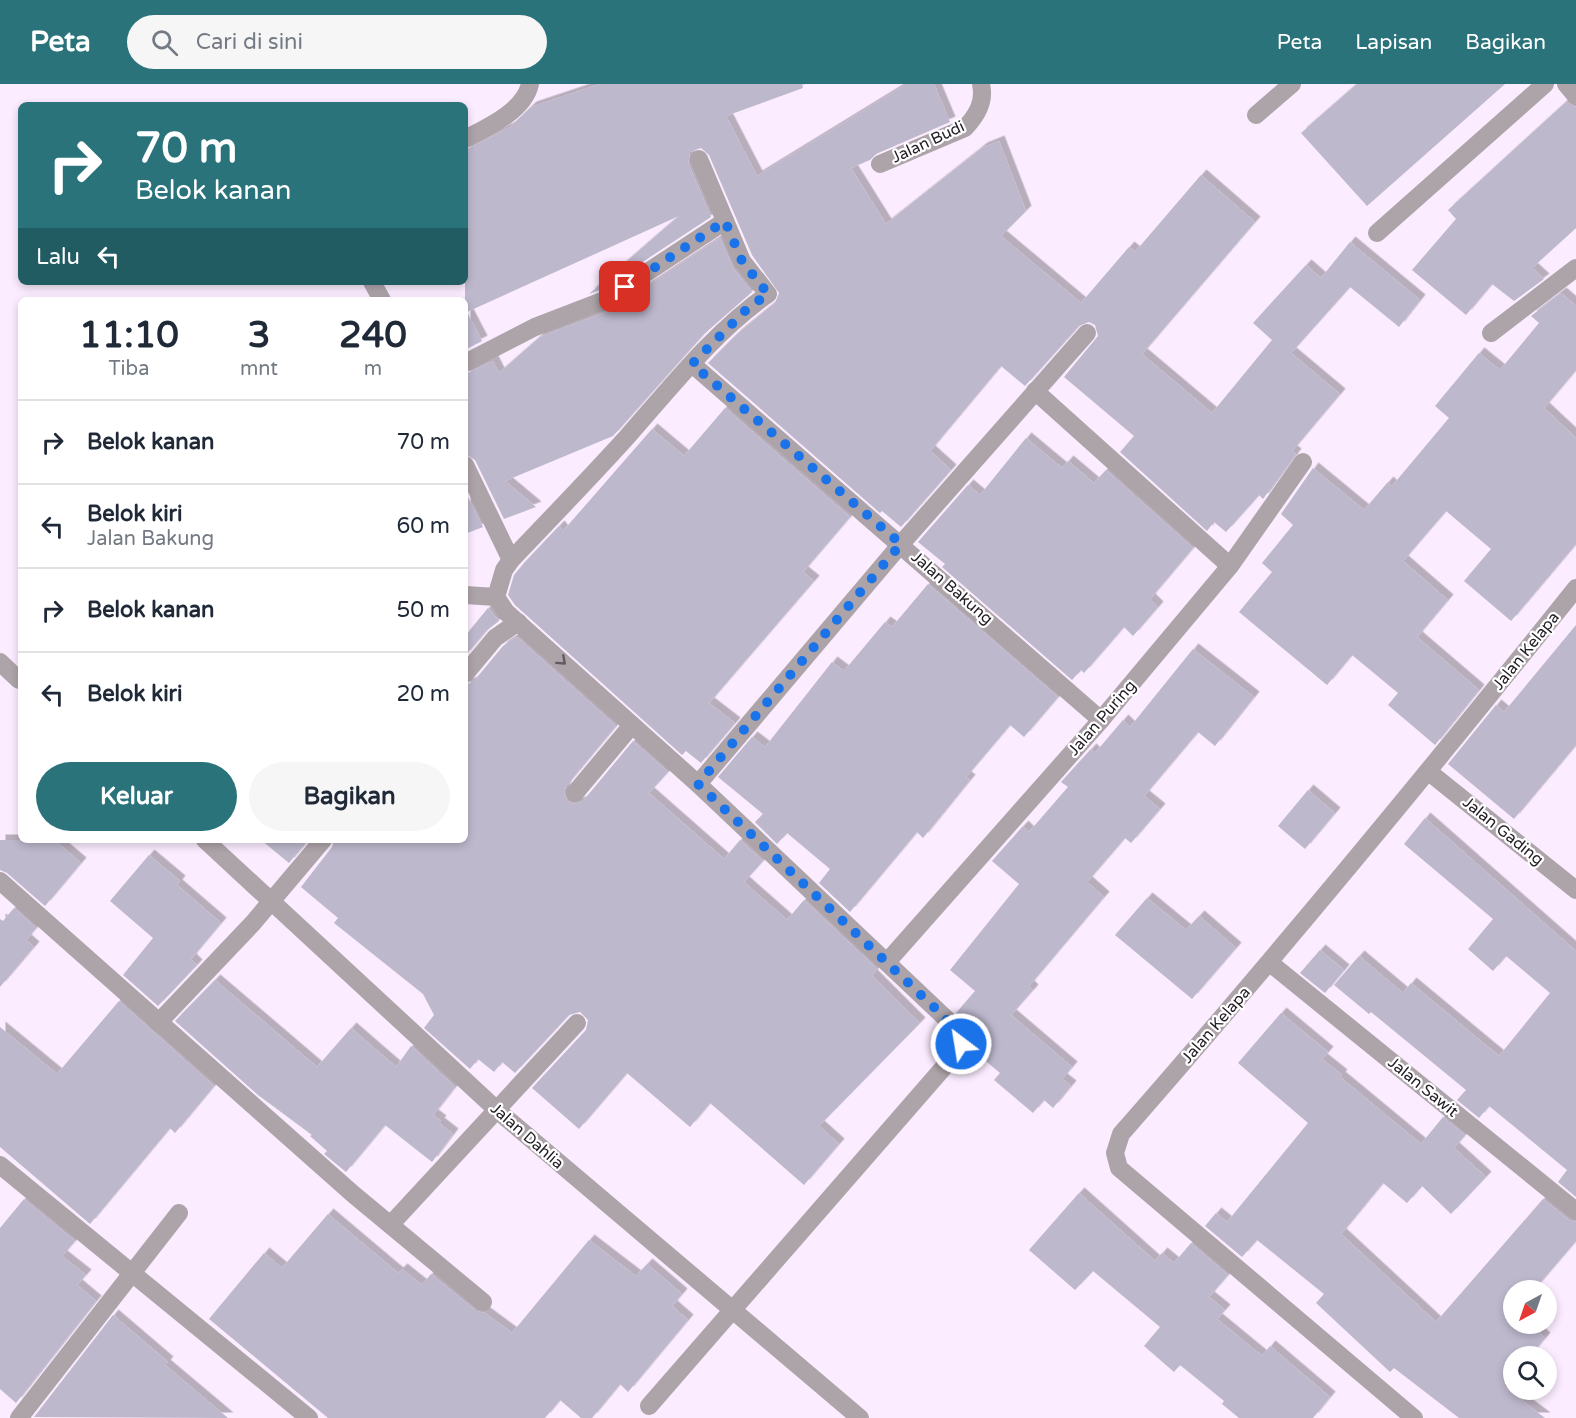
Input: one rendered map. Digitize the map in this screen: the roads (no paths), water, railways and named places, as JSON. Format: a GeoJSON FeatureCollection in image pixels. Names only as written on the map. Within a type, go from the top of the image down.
{"type":"FeatureCollection","features":[{"type":"Feature","properties":{"kind":"street"},"geometry":{"type":"LineString","coordinates":[[468,137],[512,111],[529,91],[530,84]]}},
{"type":"Feature","properties":{"kind":"street","name":"Jalan Budi"},"geometry":{"type":"LineString","coordinates":[[880,164],[965,128],[975,117],[984,95],[981,84]]}},
{"type":"Feature","properties":{"kind":"street"},"geometry":{"type":"LineString","coordinates":[[1256,115],[1292,84]]}},
{"type":"Feature","properties":{"kind":"street"},"geometry":{"type":"LineString","coordinates":[[1377,233],[1545,84]]}},
{"type":"Feature","properties":{"kind":"street"},"geometry":{"type":"LineString","coordinates":[[1566,84],[1576,96]]}},
{"type":"Feature","properties":{"kind":"street"},"geometry":{"type":"LineString","coordinates":[[496,597],[504,570],[511,560],[605,462],[692,364],[748,308],[768,294],[742,261],[699,159]]}},
{"type":"Feature","properties":{"kind":"street"},"geometry":{"type":"LineString","coordinates":[[468,361],[536,327],[605,300],[725,221]]}},
{"type":"Feature","properties":{"kind":"street"},"geometry":{"type":"LineString","coordinates":[[1491,333],[1576,268]]}},
{"type":"Feature","properties":{"kind":"street"},"geometry":{"type":"LineString","coordinates":[[698,784],[901,544],[1087,333]]}},
{"type":"Feature","properties":{"kind":"street","name":"Jalan Bakung"},"geometry":{"type":"LineString","coordinates":[[692,364],[1101,720]]}},
{"type":"Feature","properties":{"kind":"street"},"geometry":{"type":"LineString","coordinates":[[1035,391],[1230,566]]}},
{"type":"Feature","properties":{"kind":"street","name":"Jalan Puring"},"geometry":{"type":"LineString","coordinates":[[887,962],[1101,720],[1230,566],[1303,462]]}},
{"type":"Feature","properties":{"kind":"street"},"geometry":{"type":"LineString","coordinates":[[468,471],[511,560]]}},
{"type":"Feature","properties":{"kind":"street","name":"Jalan Kelapa"},"geometry":{"type":"LineString","coordinates":[[1414,1418],[1119,1168],[1115,1153],[1121,1134],[1270,963],[1429,772],[1576,588]]}},
{"type":"Feature","properties":{"kind":"street"},"geometry":{"type":"LineString","coordinates":[[468,595],[496,597]]}},
{"type":"Feature","properties":{"kind":"street"},"geometry":{"type":"LineString","coordinates":[[496,597],[506,612],[698,784],[960,1034],[958,1051],[649,1406]]}},
{"type":"Feature","properties":{"kind":"street"},"geometry":{"type":"LineString","coordinates":[[468,670],[495,638],[518,622]]}},
{"type":"Feature","properties":{"kind":"street"},"geometry":{"type":"LineString","coordinates":[[0,662],[18,680]]}},
{"type":"Feature","properties":{"kind":"street"},"geometry":{"type":"LineString","coordinates":[[575,793],[632,725]]}},
{"type":"Feature","properties":{"kind":"street","name":"Jalan Gading"},"geometry":{"type":"LineString","coordinates":[[1429,772],[1576,890]]}},
{"type":"Feature","properties":{"kind":"street","name":"Jalan Dahlia"},"geometry":{"type":"LineString","coordinates":[[208,843],[498,1111],[860,1418]]}},
{"type":"Feature","properties":{"kind":"street"},"geometry":{"type":"LineString","coordinates":[[158,1023],[270,902],[320,843]]}},
{"type":"Feature","properties":{"kind":"street"},"geometry":{"type":"LineString","coordinates":[[0,880],[158,1023],[353,1194],[392,1223],[483,1302]]}},
{"type":"Feature","properties":{"kind":"street","name":"Jalan Sawit"},"geometry":{"type":"LineString","coordinates":[[1270,963],[1576,1211]]}},
{"type":"Feature","properties":{"kind":"street"},"geometry":{"type":"LineString","coordinates":[[392,1223],[577,1023]]}},
{"type":"Feature","properties":{"kind":"street"},"geometry":{"type":"LineString","coordinates":[[0,1165],[309,1418]]}},
{"type":"Feature","properties":{"kind":"street"},"geometry":{"type":"LineString","coordinates":[[19,1418],[179,1213]]}}]}
